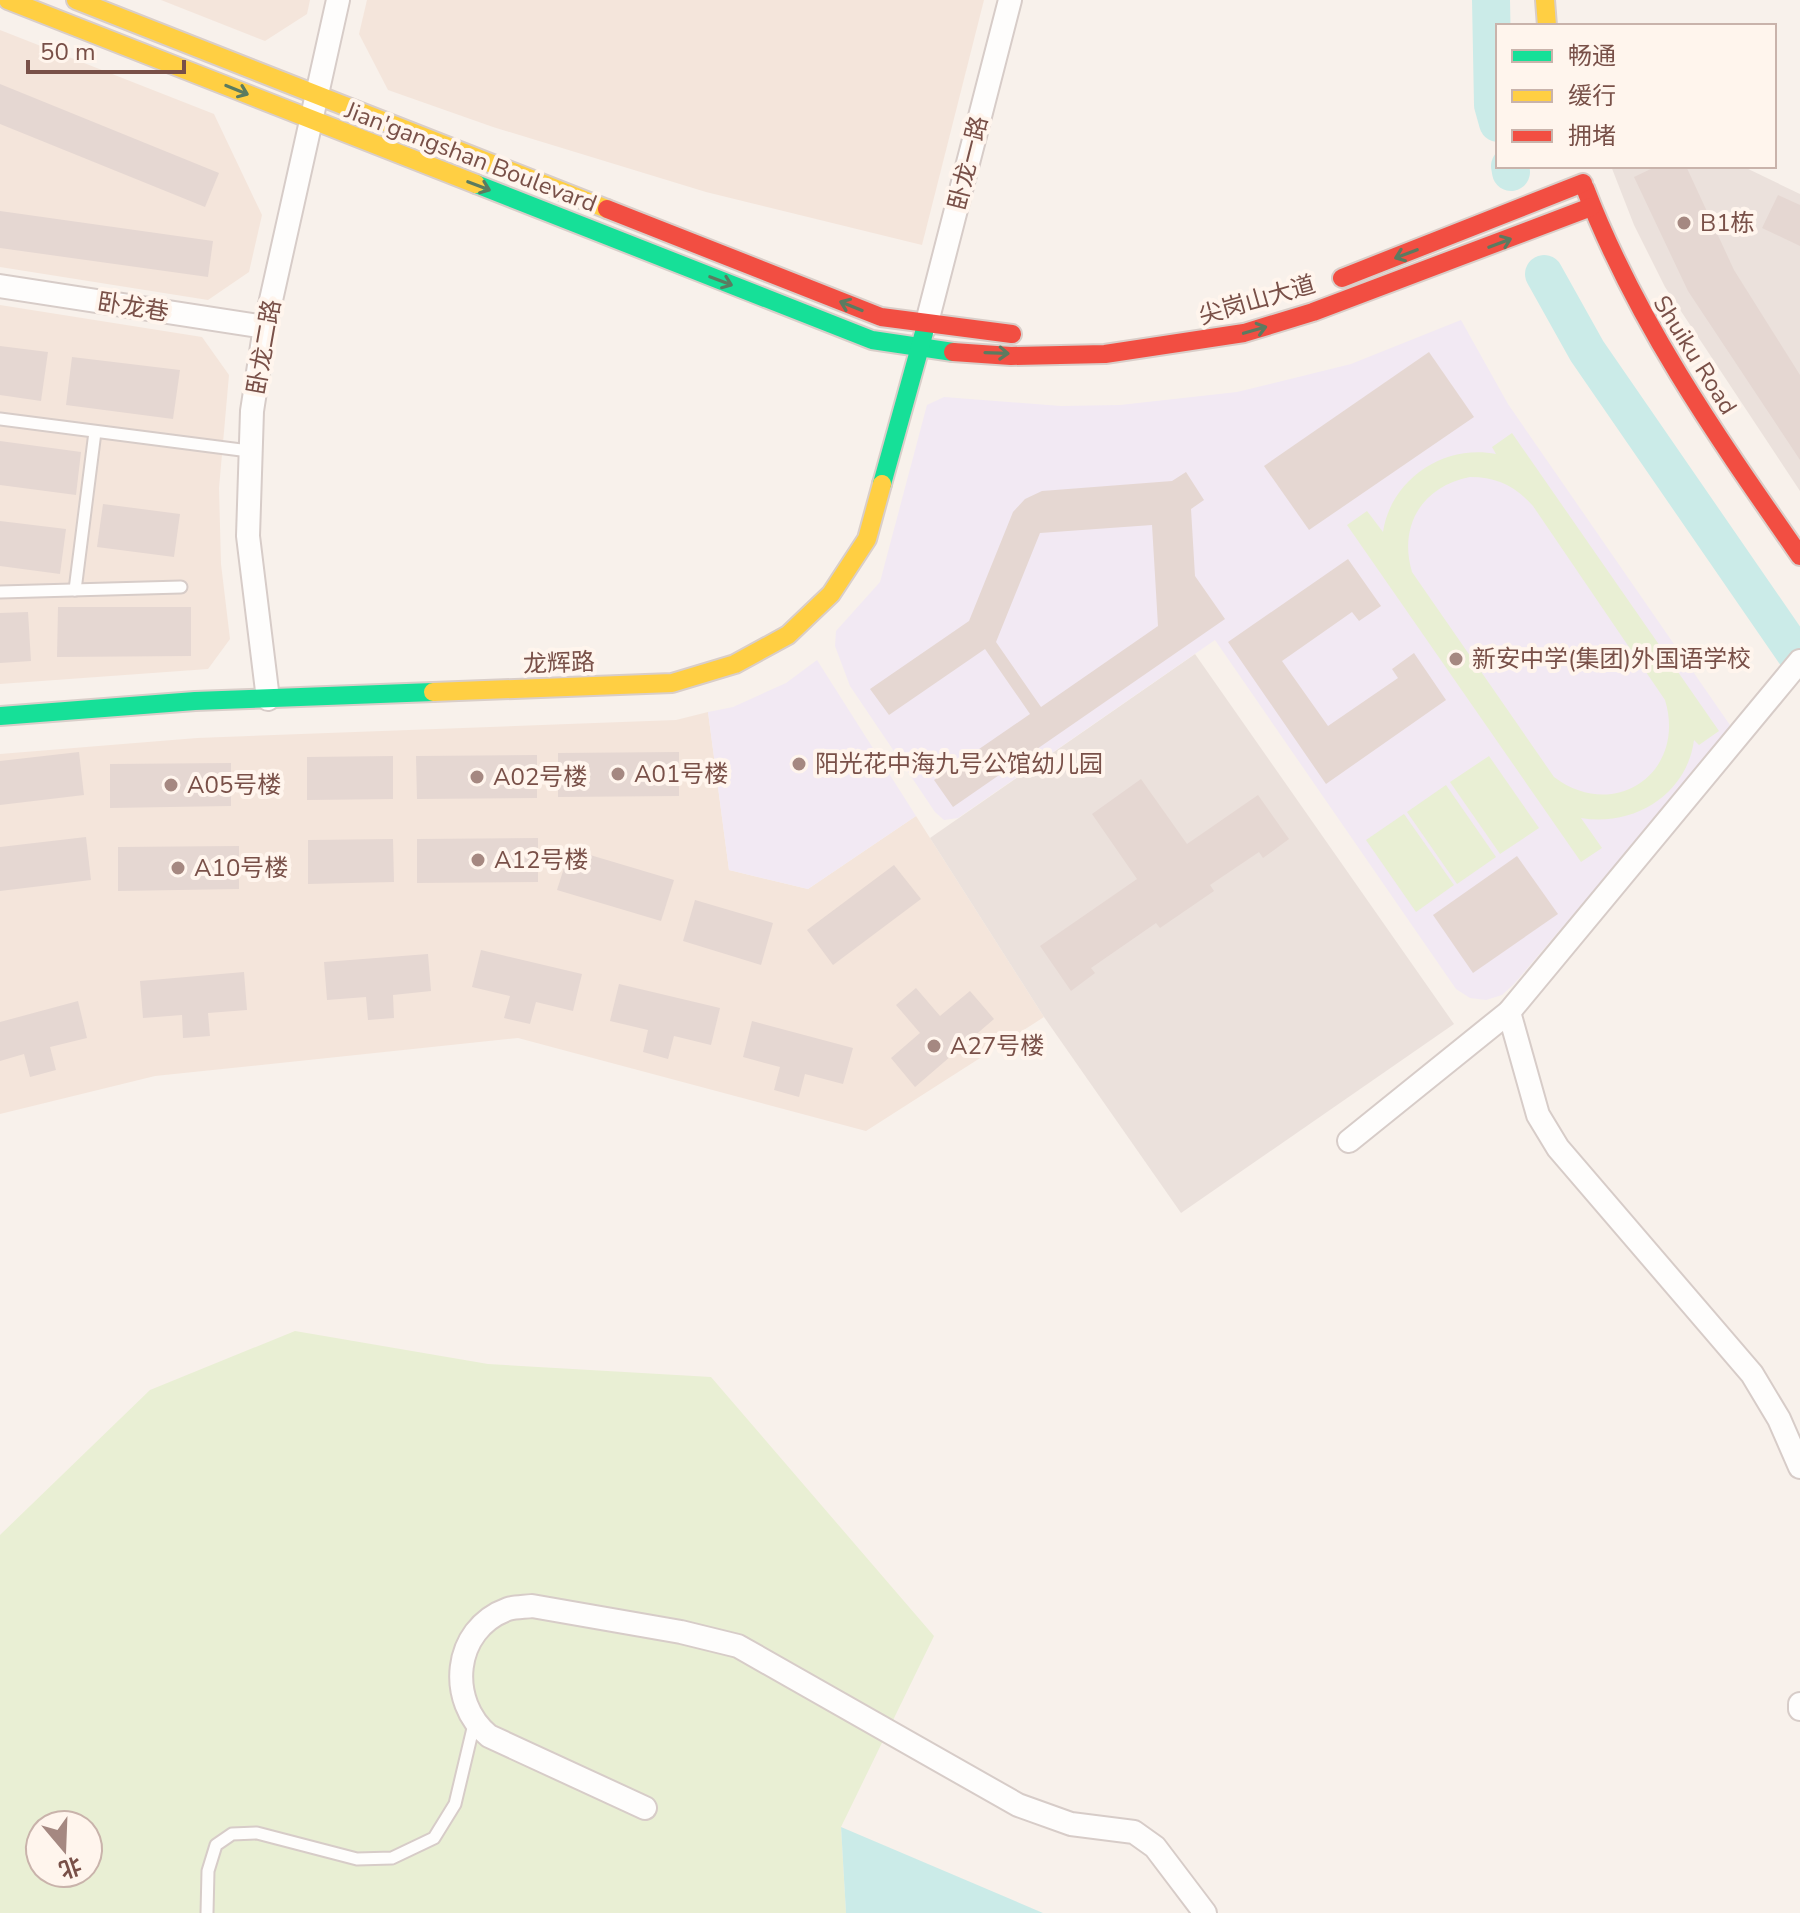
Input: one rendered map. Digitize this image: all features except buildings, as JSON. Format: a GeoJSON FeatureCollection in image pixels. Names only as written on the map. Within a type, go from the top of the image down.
{"type":"FeatureCollection","features":[{"type":"Feature","properties":{"kind":"main road","name":"Jian'gangshan Boulevard"},"geometry":{"type":"LineString","coordinates":[[8,0],[872,340],[919,350]]}},
{"type":"Feature","properties":{"kind":"main road","name":"Jian'gangshan Boulevard"},"geometry":{"type":"LineString","coordinates":[[76,0],[881,317],[926,326]]}},
{"type":"Feature","properties":{"kind":"main road"},"geometry":{"type":"LineString","coordinates":[[1545,0],[1547,24]]}},
{"type":"Feature","properties":{"kind":"main road","name":"尖岗山大道"},"geometry":{"type":"LineString","coordinates":[[1330,283],[1580,175]]}},
{"type":"Feature","properties":{"kind":"main road","name":"Shuiku Road"},"geometry":{"type":"LineString","coordinates":[[1580,175],[1623,283],[1662,354],[1800,556]]}},
{"type":"Feature","properties":{"kind":"main road","name":"尖岗山大道"},"geometry":{"type":"LineString","coordinates":[[919,350],[1101,354],[1179,346],[1248,332],[1409,277],[1591,207]]}},
{"type":"Feature","properties":{"kind":"main road","name":"尖岗山大道"},"geometry":{"type":"LineString","coordinates":[[1133,330],[1202,320]]}},
{"type":"Feature","properties":{"kind":"main road"},"geometry":{"type":"LineString","coordinates":[[926,326],[1042,336]]}},
{"type":"Feature","properties":{"kind":"main road","name":"龙辉路"},"geometry":{"type":"LineString","coordinates":[[0,716],[195,701],[672,683],[730,668],[773,647],[803,625],[828,600],[867,539],[926,326]]}},
{"type":"Feature","properties":{"kind":"street","name":"卧龙二路"},"geometry":{"type":"LineString","coordinates":[[268,699],[251,578],[249,451],[265,327],[338,0]]}},
{"type":"Feature","properties":{"kind":"street","name":"卧龙一路"},"geometry":{"type":"LineString","coordinates":[[926,326],[1010,0]]}},
{"type":"Feature","properties":{"kind":"street","name":"卧龙巷"},"geometry":{"type":"LineString","coordinates":[[0,286],[265,327]]}},
{"type":"Feature","properties":{"kind":"street"},"geometry":{"type":"LineString","coordinates":[[1349,1141],[1509,1012],[1771,692],[1800,661]]}},
{"type":"Feature","properties":{"kind":"street"},"geometry":{"type":"LineString","coordinates":[[1509,1012],[1538,1115],[1558,1148],[1752,1374],[1779,1419],[1800,1467]]}},
{"type":"Feature","properties":{"kind":"street"},"geometry":{"type":"LineString","coordinates":[[645,1808],[489,1736],[474,1724],[463,1704],[460,1684],[463,1657],[473,1636],[508,1609],[532,1606],[681,1632],[738,1646],[1018,1805],[1071,1824],[1134,1832],[1155,1847],[1205,1913]]}},
{"type":"Feature","properties":{"kind":"lane"},"geometry":{"type":"LineString","coordinates":[[0,419],[249,451]]}},
{"type":"Feature","properties":{"kind":"lane"},"geometry":{"type":"LineString","coordinates":[[75,590],[95,432]]}},
{"type":"Feature","properties":{"kind":"lane"},"geometry":{"type":"LineString","coordinates":[[0,592],[181,587]]}},
{"type":"Feature","properties":{"kind":"lane"},"geometry":{"type":"LineString","coordinates":[[207,1913],[208,1871],[216,1845],[232,1834],[257,1833],[357,1859],[392,1858],[434,1838],[455,1804],[474,1724]]}},
{"type":"Feature","properties":{"kind":"shaded area"},"geometry":{"type":"Polygon","coordinates":[[[161,0],[310,0],[307,14],[265,41],[161,0]]]}},
{"type":"Feature","properties":{"kind":"shaded area"},"geometry":{"type":"Polygon","coordinates":[[[367,0],[984,0],[922,245],[706,192],[493,127],[388,90],[359,34],[367,0]]]}},
{"type":"Feature","properties":{"kind":"shaded area"},"geometry":{"type":"Polygon","coordinates":[[[0,30],[214,114],[262,215],[249,272],[208,300],[0,267],[0,30]]]}},
{"type":"Feature","properties":{"kind":"shaded area"},"geometry":{"type":"Polygon","coordinates":[[[1612,168],[1746,168],[1800,194],[1800,491],[1665,287],[1634,225],[1612,168]]]}},
{"type":"Feature","properties":{"kind":"shaded area"},"geometry":{"type":"Polygon","coordinates":[[[0,305],[202,337],[229,375],[219,488],[221,564],[230,639],[208,669],[0,684],[0,305]]]}},
{"type":"Feature","properties":{"kind":"shaded area","name":"新安中学(集团)外国语学校"},"geometry":{"type":"Polygon","coordinates":[[[1461,320],[1508,404],[1732,728],[1514,984],[1502,995],[1486,1000],[1470,998],[1456,989],[1215,640],[958,818],[944,820],[935,812],[850,686],[835,646],[836,631],[880,582],[927,405],[944,397],[1061,406],[1120,405],[1237,392],[1351,364],[1461,320]]]}},
{"type":"Feature","properties":{"kind":"shaded area"},"geometry":{"type":"Polygon","coordinates":[[[1195,654],[1454,1024],[1181,1213],[1044,1017],[930,838],[1195,654]]]}},
{"type":"Feature","properties":{"kind":"shaded area","name":"阳光花中海九号公馆幼儿园"},"geometry":{"type":"Polygon","coordinates":[[[817,660],[916,816],[808,889],[729,870],[708,712],[733,707],[786,683],[817,660]]]}},
{"type":"Feature","properties":{"kind":"shaded area"},"geometry":{"type":"Polygon","coordinates":[[[708,712],[729,870],[808,889],[916,816],[1044,1017],[866,1131],[518,1038],[155,1076],[0,1114],[0,754],[197,738],[676,720],[708,712]]]}},
{"type":"Feature","properties":{"kind":"green space"},"geometry":{"type":"Polygon","coordinates":[[[1512,433],[1719,731],[1699,745],[1694,740],[1681,777],[1654,803],[1620,817],[1581,818],[1602,848],[1581,862],[1347,525],[1367,511],[1383,532],[1397,496],[1423,469],[1458,455],[1477,452],[1496,454],[1492,447],[1512,433]],[[1470,477],[1439,489],[1418,510],[1409,539],[1412,572],[1554,777],[1577,790],[1600,794],[1622,792],[1641,783],[1656,768],[1666,749],[1669,726],[1665,700],[1533,506],[1505,484],[1470,477]]]}},
{"type":"Feature","properties":{"kind":"green space"},"geometry":{"type":"Polygon","coordinates":[[[1489,756],[1539,828],[1500,854],[1450,782],[1489,756]]]}},
{"type":"Feature","properties":{"kind":"green space"},"geometry":{"type":"Polygon","coordinates":[[[1446,785],[1496,857],[1457,884],[1407,812],[1446,785]]]}},
{"type":"Feature","properties":{"kind":"green space"},"geometry":{"type":"Polygon","coordinates":[[[1404,814],[1454,885],[1416,912],[1366,840],[1404,814]]]}},
{"type":"Feature","properties":{"kind":"green space"},"geometry":{"type":"Polygon","coordinates":[[[295,1331],[488,1364],[711,1377],[934,1636],[841,1827],[846,1913],[0,1913],[0,1535],[150,1390],[295,1331]]]}},
{"type":"Feature","properties":{"kind":"water"},"geometry":{"type":"Polygon","coordinates":[[[841,1827],[1043,1913],[846,1913],[841,1827]]]}},
{"type":"Feature","properties":{"kind":"waterway"},"geometry":{"type":"LineString","coordinates":[[1491,0],[1493,105],[1496,116]]}},
{"type":"Feature","properties":{"kind":"waterway"},"geometry":{"type":"LineString","coordinates":[[1510,168],[1511,172]]}},
{"type":"Feature","properties":{"kind":"waterway"},"geometry":{"type":"LineString","coordinates":[[1544,274],[1587,351],[1800,660]]}},
{"type":"Feature","properties":{"kind":"traffic: fast"},"geometry":{"type":"LineString","coordinates":[[476,184],[872,340],[953,352]]}},
{"type":"Feature","properties":{"kind":"traffic: fast"},"geometry":{"type":"LineString","coordinates":[[882,484],[925,329]]}},
{"type":"Feature","properties":{"kind":"traffic: fast"},"geometry":{"type":"LineString","coordinates":[[0,716],[195,701],[433,692]]}},
{"type":"Feature","properties":{"kind":"traffic: slow"},"geometry":{"type":"LineString","coordinates":[[8,0],[476,184]]}},
{"type":"Feature","properties":{"kind":"traffic: slow"},"geometry":{"type":"LineString","coordinates":[[76,0],[607,209]]}},
{"type":"Feature","properties":{"kind":"traffic: slow"},"geometry":{"type":"LineString","coordinates":[[1545,0],[1547,24]]}},
{"type":"Feature","properties":{"kind":"traffic: slow"},"geometry":{"type":"LineString","coordinates":[[433,692],[672,683],[735,664],[788,635],[831,594],[867,539],[882,484]]}},
{"type":"Feature","properties":{"kind":"traffic: jam"},"geometry":{"type":"LineString","coordinates":[[1342,278],[1583,183]]}},
{"type":"Feature","properties":{"kind":"traffic: jam"},"geometry":{"type":"LineString","coordinates":[[1585,188],[1606,238],[1654,333],[1739,468],[1800,556]]}},
{"type":"Feature","properties":{"kind":"traffic: jam"},"geometry":{"type":"LineString","coordinates":[[953,352],[1011,356],[1105,354],[1244,333],[1313,312],[1591,207]]}},
{"type":"Feature","properties":{"kind":"traffic: jam"},"geometry":{"type":"LineString","coordinates":[[607,209],[881,317],[1012,334]]}},
{"type":"Feature","properties":{"kind":"place","name":"B1栋"},"geometry":{"type":"Point","coordinates":[1684,223]}},
{"type":"Feature","properties":{"kind":"place","name":"新安中学(集团)外国语学校"},"geometry":{"type":"Point","coordinates":[1456,659]}},
{"type":"Feature","properties":{"kind":"place","name":"阳光花中海九号公馆幼儿园"},"geometry":{"type":"Point","coordinates":[799,764]}},
{"type":"Feature","properties":{"kind":"place","name":"A01号楼"},"geometry":{"type":"Point","coordinates":[618,774]}},
{"type":"Feature","properties":{"kind":"place","name":"A02号楼"},"geometry":{"type":"Point","coordinates":[477,777]}},
{"type":"Feature","properties":{"kind":"place","name":"A05号楼"},"geometry":{"type":"Point","coordinates":[171,785]}},
{"type":"Feature","properties":{"kind":"place","name":"A12号楼"},"geometry":{"type":"Point","coordinates":[478,860]}},
{"type":"Feature","properties":{"kind":"place","name":"A10号楼"},"geometry":{"type":"Point","coordinates":[178,868]}},
{"type":"Feature","properties":{"kind":"place","name":"A27号楼"},"geometry":{"type":"Point","coordinates":[934,1046]}}]}
